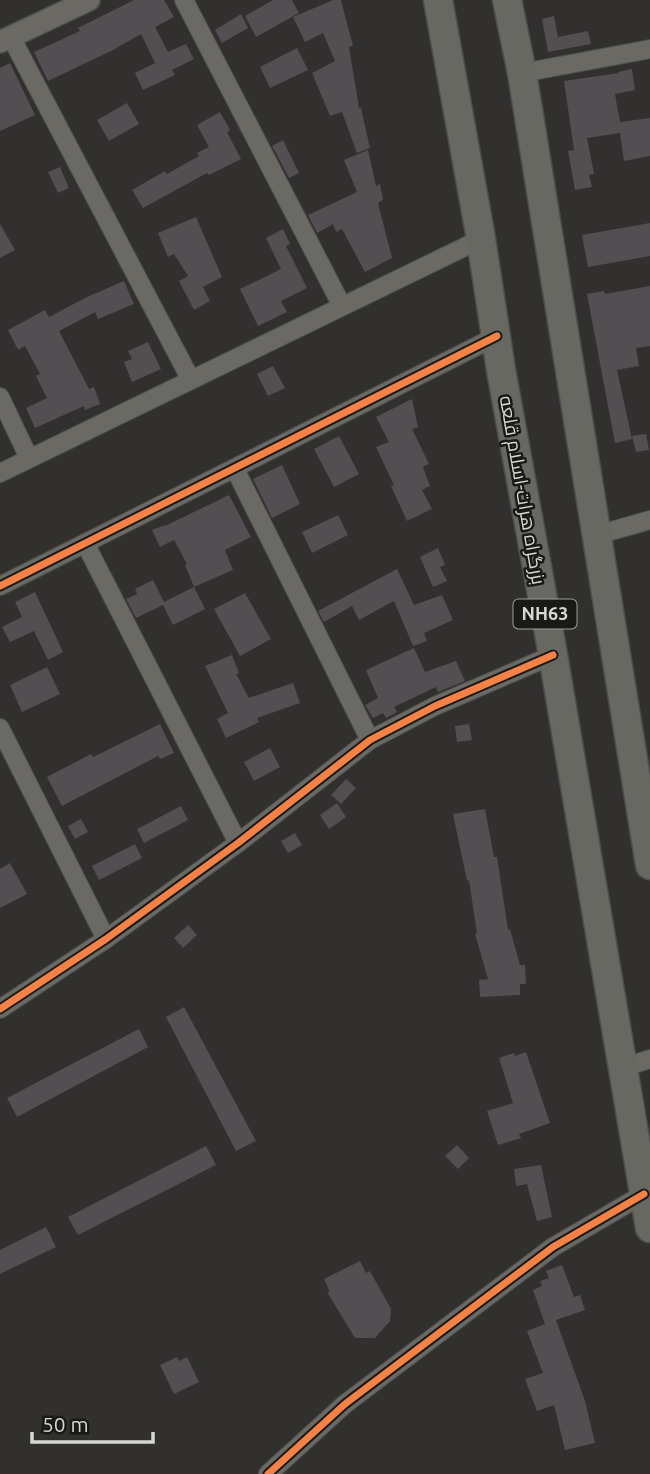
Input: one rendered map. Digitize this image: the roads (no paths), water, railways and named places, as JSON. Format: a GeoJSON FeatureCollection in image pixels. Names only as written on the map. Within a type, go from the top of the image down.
{"type":"FeatureCollection","features":[{"type":"Feature","properties":{"kind":"highway","name":"بزرگراه هرات-اسلام قلعه"},"geometry":{"type":"LineString","coordinates":[[438,0],[650,1228]]}},
{"type":"Feature","properties":{"kind":"highway"},"geometry":{"type":"LineString","coordinates":[[507,0],[522,73],[597,535],[641,745],[650,865]]}},
{"type":"Feature","properties":{"kind":"street"},"geometry":{"type":"LineString","coordinates":[[89,0],[60,6],[5,39],[191,380]]}},
{"type":"Feature","properties":{"kind":"street"},"geometry":{"type":"LineString","coordinates":[[184,0],[342,306]]}},
{"type":"Feature","properties":{"kind":"street"},"geometry":{"type":"LineString","coordinates":[[522,73],[650,49]]}},
{"type":"Feature","properties":{"kind":"street"},"geometry":{"type":"LineString","coordinates":[[0,473],[481,239]]}},
{"type":"Feature","properties":{"kind":"street"},"geometry":{"type":"LineString","coordinates":[[0,586],[497,336]]}},
{"type":"Feature","properties":{"kind":"street"},"geometry":{"type":"LineString","coordinates":[[0,397],[30,458]]}},
{"type":"Feature","properties":{"kind":"street"},"geometry":{"type":"LineString","coordinates":[[234,469],[370,740]]}},
{"type":"Feature","properties":{"kind":"street"},"geometry":{"type":"LineString","coordinates":[[597,535],[650,520]]}},
{"type":"Feature","properties":{"kind":"street"},"geometry":{"type":"LineString","coordinates":[[85,543],[238,843]]}},
{"type":"Feature","properties":{"kind":"street"},"geometry":{"type":"LineString","coordinates":[[0,1009],[106,939],[238,843],[370,740],[435,706],[553,655]]}},
{"type":"Feature","properties":{"kind":"street"},"geometry":{"type":"LineString","coordinates":[[0,728],[106,939]]}},
{"type":"Feature","properties":{"kind":"street"},"geometry":{"type":"LineString","coordinates":[[621,1068],[650,1059]]}},
{"type":"Feature","properties":{"kind":"street"},"geometry":{"type":"LineString","coordinates":[[268,1474],[345,1404],[553,1247],[644,1194]]}}]}
